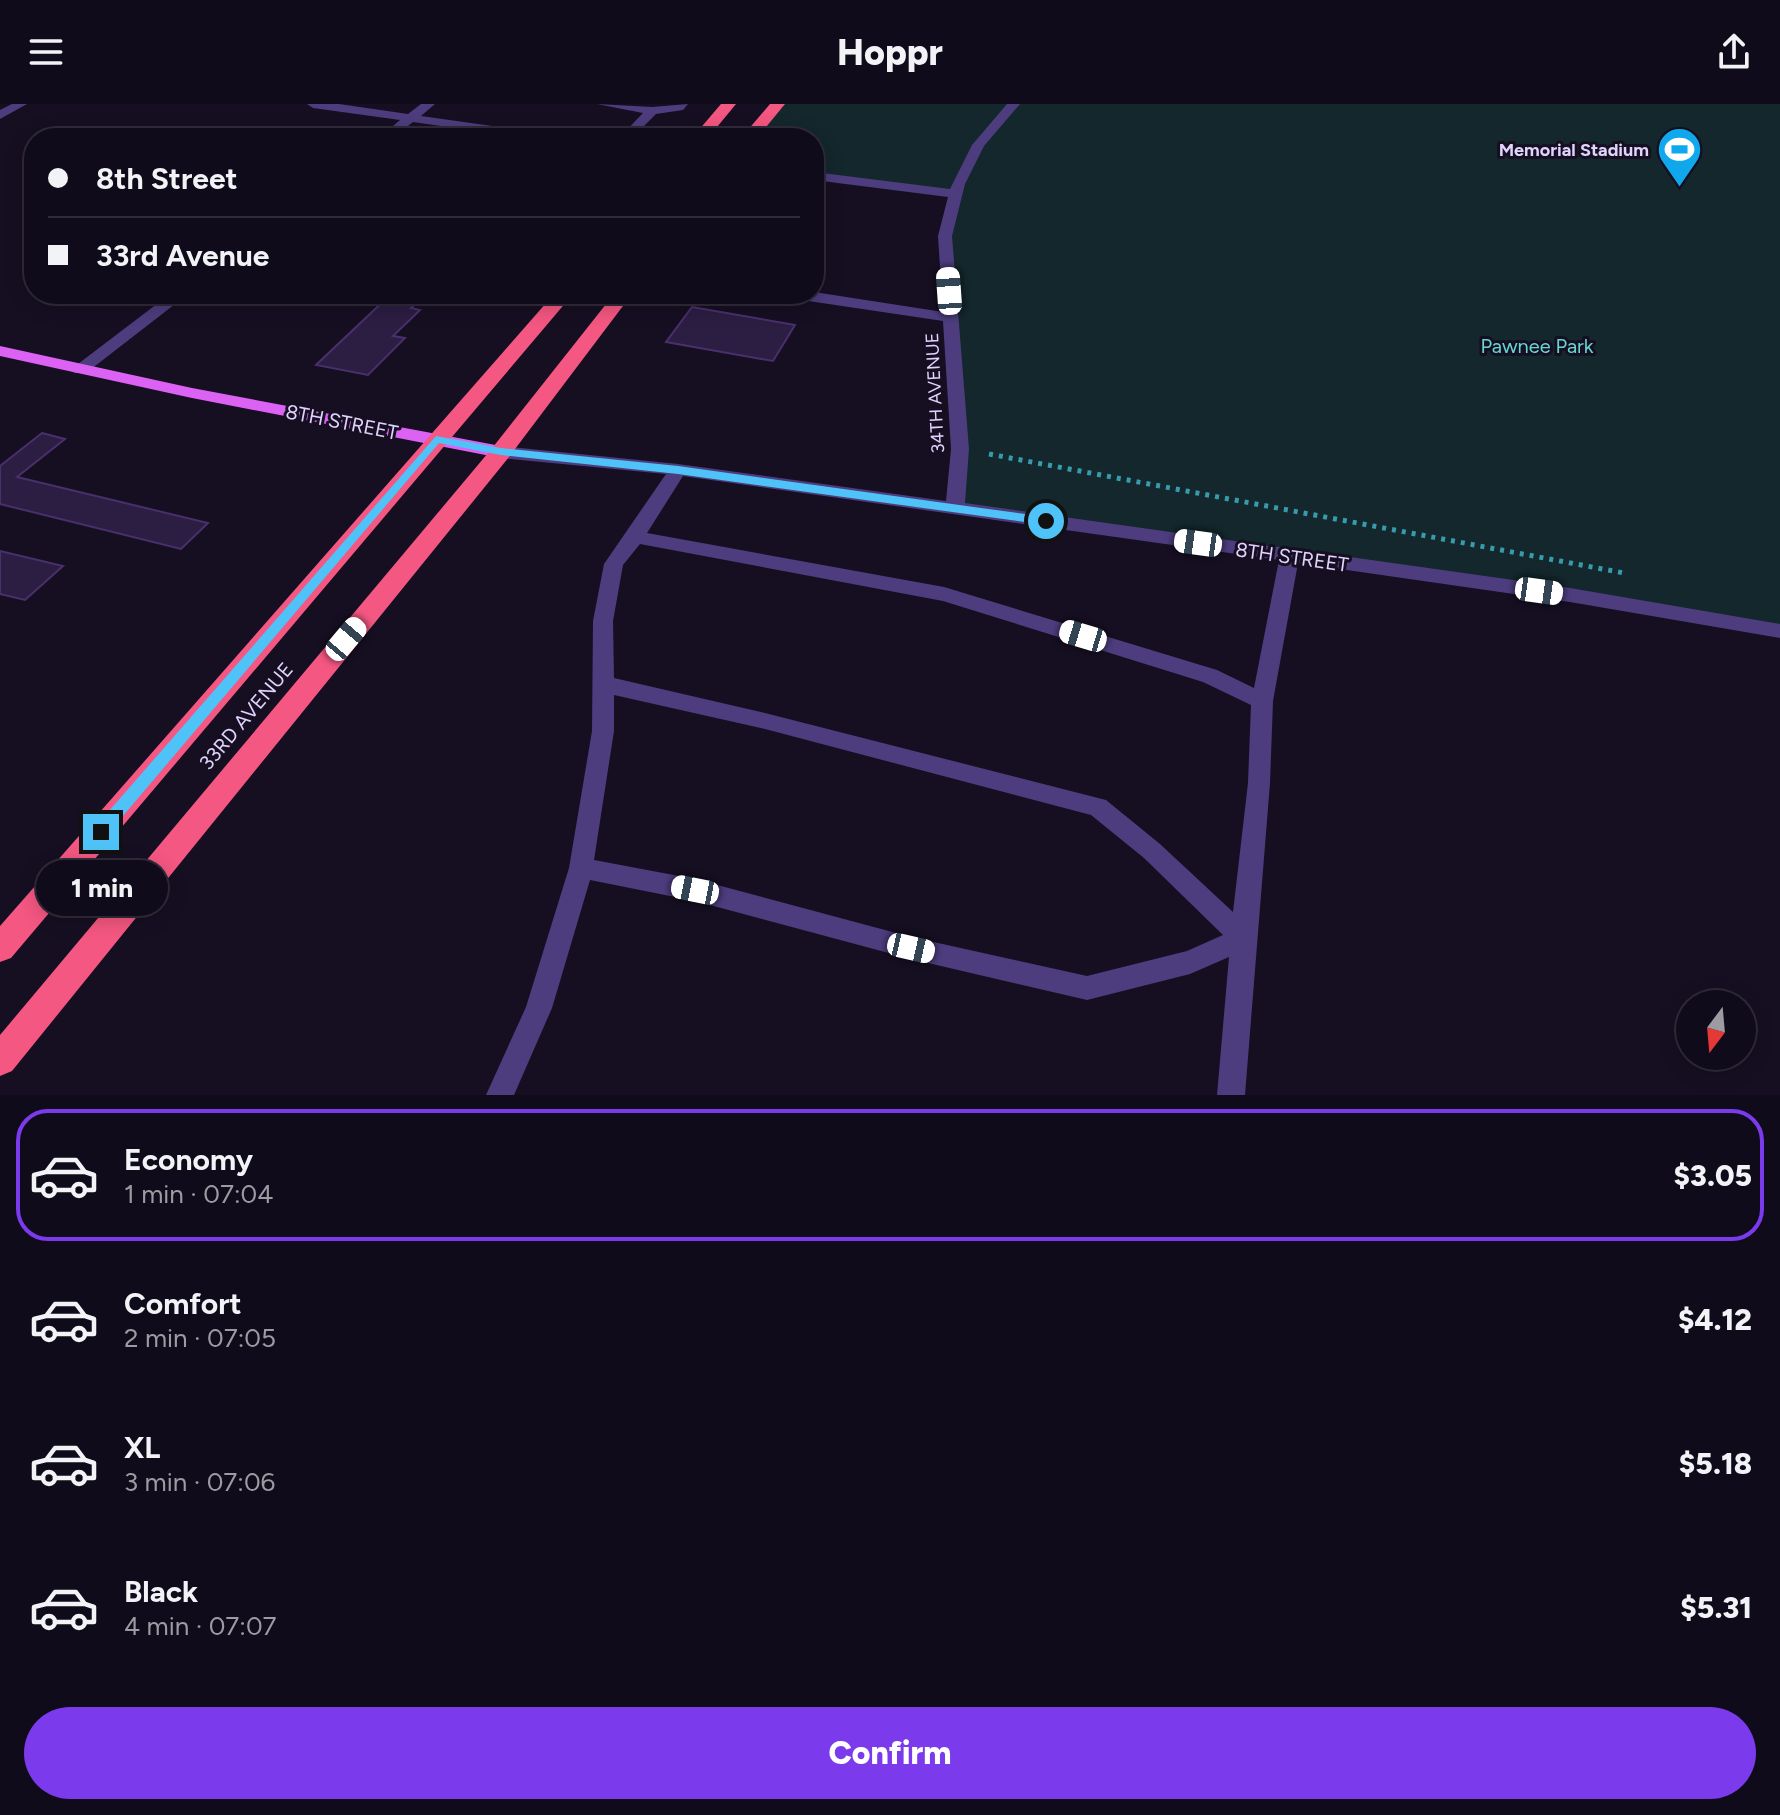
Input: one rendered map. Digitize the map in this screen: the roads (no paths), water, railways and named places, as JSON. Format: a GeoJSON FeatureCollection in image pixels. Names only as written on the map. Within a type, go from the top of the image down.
{"type":"FeatureCollection","features":[{"type":"Feature","properties":{"kind":"highway"},"geometry":{"type":"LineString","coordinates":[[709,128],[729,104]]}},
{"type":"Feature","properties":{"kind":"highway"},"geometry":{"type":"LineString","coordinates":[[758,128],[778,104]]}},
{"type":"Feature","properties":{"kind":"highway","name":"33RD AVENUE"},"geometry":{"type":"LineString","coordinates":[[0,948],[555,304]]}},
{"type":"Feature","properties":{"kind":"highway","name":"33RD AVENUE"},"geometry":{"type":"LineString","coordinates":[[0,1060],[501,452],[615,304]]}},
{"type":"Feature","properties":{"kind":"main road","name":"8TH STREET"},"geometry":{"type":"LineString","coordinates":[[0,351],[80,370],[501,452]]}},
{"type":"Feature","properties":{"kind":"street"},"geometry":{"type":"LineString","coordinates":[[0,115],[21,104]]}},
{"type":"Feature","properties":{"kind":"street"},"geometry":{"type":"LineString","coordinates":[[313,104],[480,128]]}},
{"type":"Feature","properties":{"kind":"street"},"geometry":{"type":"LineString","coordinates":[[398,128],[429,104]]}},
{"type":"Feature","properties":{"kind":"street"},"geometry":{"type":"LineString","coordinates":[[603,104],[652,111],[682,104]]}},
{"type":"Feature","properties":{"kind":"street","name":"34TH AVENUE"},"geometry":{"type":"LineString","coordinates":[[955,508],[960,449],[945,236],[956,194],[978,145],[1014,104]]}},
{"type":"Feature","properties":{"kind":"street"},"geometry":{"type":"LineString","coordinates":[[635,128],[652,111]]}},
{"type":"Feature","properties":{"kind":"street"},"geometry":{"type":"LineString","coordinates":[[824,177],[956,194]]}},
{"type":"Feature","properties":{"kind":"street"},"geometry":{"type":"LineString","coordinates":[[824,298],[951,318]]}},
{"type":"Feature","properties":{"kind":"street"},"geometry":{"type":"LineString","coordinates":[[80,370],[167,304]]}},
{"type":"Feature","properties":{"kind":"street","name":"8TH STREET"},"geometry":{"type":"LineString","coordinates":[[501,452],[678,470],[955,508],[1570,595],[1780,631]]}},
{"type":"Feature","properties":{"kind":"street"},"geometry":{"type":"LineString","coordinates":[[500,1095],[539,1008],[581,868],[603,731],[603,621],[614,564],[678,470]]}},
{"type":"Feature","properties":{"kind":"street"},"geometry":{"type":"LineString","coordinates":[[635,537],[944,594],[1210,676],[1262,701]]}},
{"type":"Feature","properties":{"kind":"street"},"geometry":{"type":"LineString","coordinates":[[1231,1095],[1259,783],[1262,701],[1289,557]]}},
{"type":"Feature","properties":{"kind":"street"},"geometry":{"type":"LineString","coordinates":[[603,684],[765,721],[1098,807],[1152,851],[1243,938]]}},
{"type":"Feature","properties":{"kind":"street"},"geometry":{"type":"LineString","coordinates":[[581,868],[695,890],[911,948],[1087,988],[1190,962],[1243,938]]}},
{"type":"Feature","properties":{"kind":"place","name":"Memorial Stadium"},"geometry":{"type":"Point","coordinates":[1680,189]}},
{"type":"Feature","properties":{"kind":"park label","name":"Pawnee Park"},"geometry":{"type":"Point","coordinates":[1537,346]}}]}
